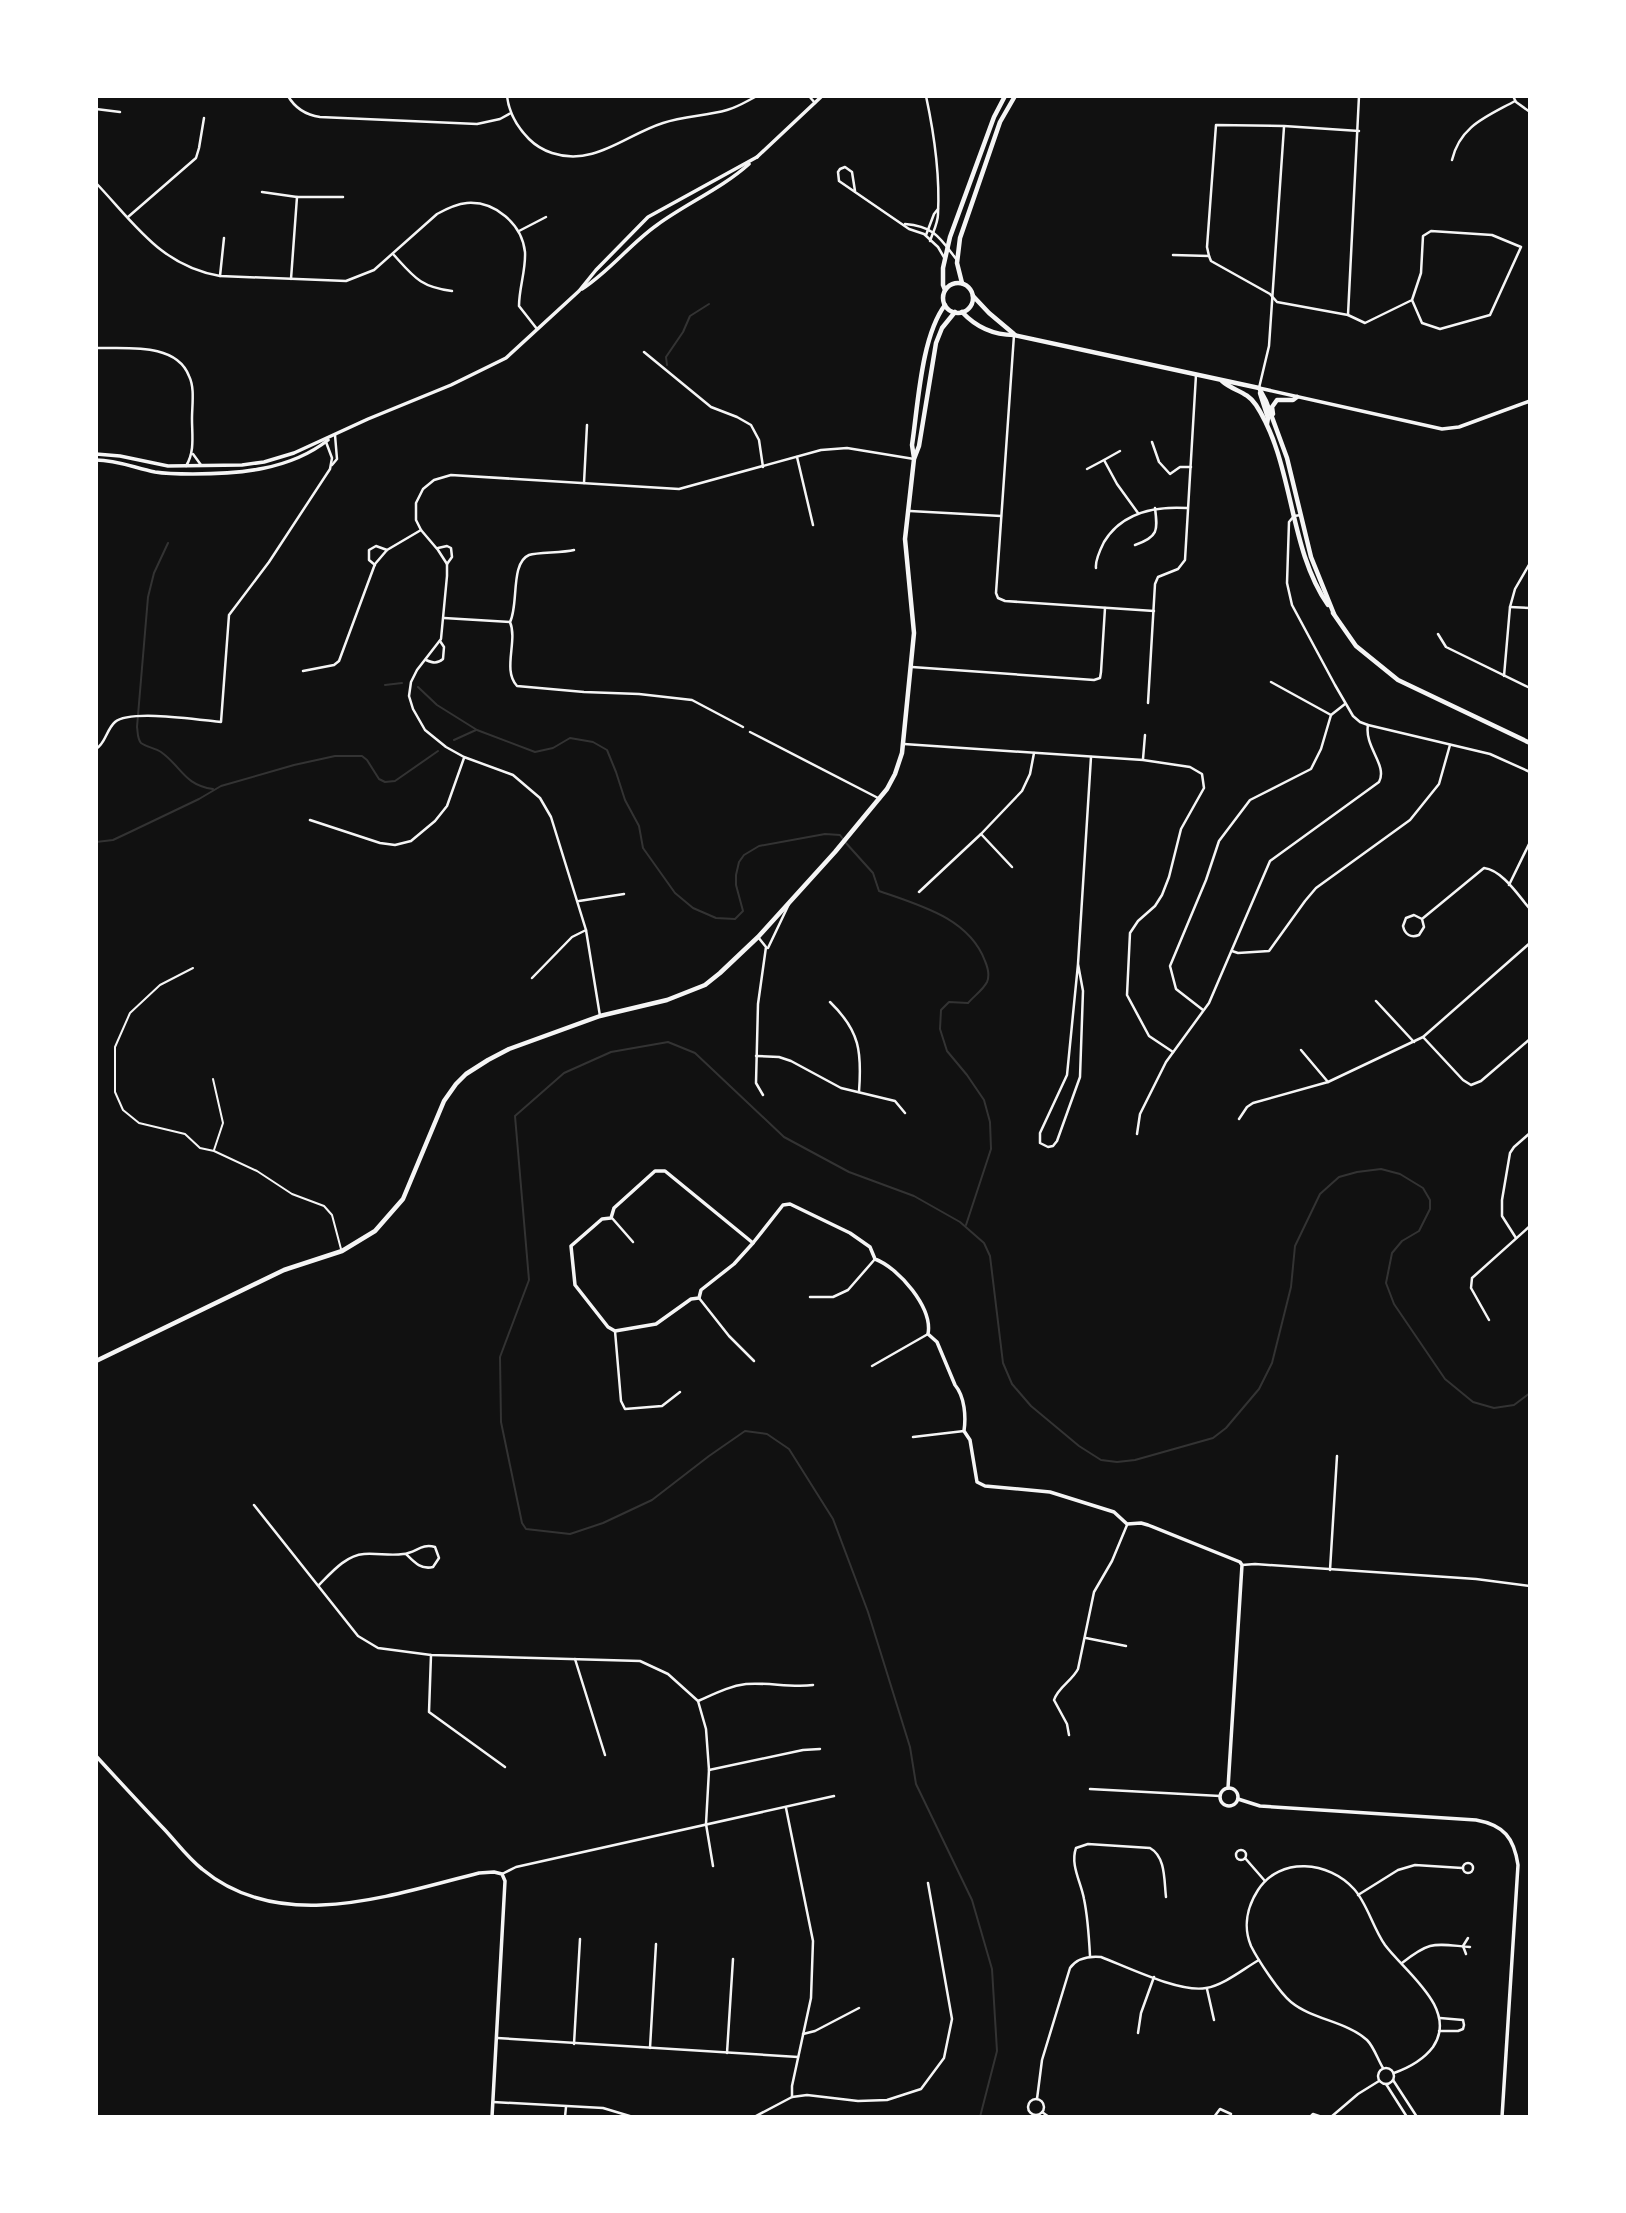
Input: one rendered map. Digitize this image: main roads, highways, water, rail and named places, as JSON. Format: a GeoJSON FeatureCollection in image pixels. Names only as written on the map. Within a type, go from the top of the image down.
{"type":"FeatureCollection","features":[{"type":"Feature","properties":{"kind":"main road"},"geometry":{"type":"LineString","coordinates":[[1005,96],[990,127],[944,258],[945,305],[1002,335],[1014,335],[1259,388]]}},
{"type":"Feature","properties":{"kind":"main road"},"geometry":{"type":"LineString","coordinates":[[962,283],[957,260],[962,231],[997,130],[1015,96]]}},
{"type":"Feature","properties":{"kind":"main road"},"geometry":{"type":"LineString","coordinates":[[945,290],[952,284],[962,283],[969,288],[972,296],[1014,335]]}},
{"type":"Feature","properties":{"kind":"main road"},"geometry":{"type":"LineString","coordinates":[[962,312],[969,307],[972,296]]}},
{"type":"Feature","properties":{"kind":"main road"},"geometry":{"type":"LineString","coordinates":[[914,459],[912,445],[925,363],[933,329],[945,305]]}},
{"type":"Feature","properties":{"kind":"main road"},"geometry":{"type":"LineString","coordinates":[[96,1361],[284,1270],[342,1251],[375,1231],[403,1199],[444,1101],[466,1074],[509,1049],[600,1016],[667,1000],[705,985],[758,937],[880,799],[895,774],[904,744],[912,667],[914,633],[905,551],[906,511],[914,459],[919,446],[937,339],[955,312]]}},
{"type":"Feature","properties":{"kind":"main road"},"geometry":{"type":"LineString","coordinates":[[1221,380],[1227,386],[1248,395],[1256,404],[1276,452],[1310,572],[1320,594],[1356,646],[1398,680],[1530,743]]}},
{"type":"Feature","properties":{"kind":"main road"},"geometry":{"type":"LineString","coordinates":[[1259,388],[1287,458],[1311,557],[1334,614]]}},
{"type":"Feature","properties":{"kind":"main road"},"geometry":{"type":"LineString","coordinates":[[1259,388],[1260,400],[1268,418],[1267,427]]}},
{"type":"Feature","properties":{"kind":"main road"},"geometry":{"type":"LineString","coordinates":[[1273,418],[1272,407],[1277,400],[1293,400],[1297,397]]}},
{"type":"Feature","properties":{"kind":"waterway"},"geometry":{"type":"LineString","coordinates":[[667,365],[666,357],[690,316],[709,304]]}},
{"type":"Feature","properties":{"kind":"waterway"},"geometry":{"type":"LineString","coordinates":[[168,543],[154,573],[148,597],[138,737],[141,743],[159,751],[196,784],[213,789]]}},
{"type":"Feature","properties":{"kind":"waterway"},"geometry":{"type":"LineString","coordinates":[[385,685],[402,683]]}},
{"type":"Feature","properties":{"kind":"waterway"},"geometry":{"type":"LineString","coordinates":[[418,687],[437,705],[477,730],[535,752],[553,748],[570,738],[593,742],[607,750],[625,800],[639,826],[643,848],[675,893],[693,908],[716,918],[735,919],[743,911],[736,875],[744,855],[759,846],[825,834],[840,835],[843,839]]}},
{"type":"Feature","properties":{"kind":"waterway"},"geometry":{"type":"LineString","coordinates":[[454,740],[476,730]]}},
{"type":"Feature","properties":{"kind":"waterway"},"geometry":{"type":"LineString","coordinates":[[96,842],[113,840],[221,786],[294,765],[335,756],[362,756],[379,779],[385,782],[395,781],[438,751]]}},
{"type":"Feature","properties":{"kind":"waterway"},"geometry":{"type":"LineString","coordinates":[[846,843],[873,873],[879,891],[926,908],[955,924],[977,946],[987,966],[987,982],[968,1003],[949,1002],[941,1010],[940,1029],[947,1051],[984,1100],[990,1122],[991,1149],[966,1225]]}},
{"type":"Feature","properties":{"kind":"waterway"},"geometry":{"type":"LineString","coordinates":[[980,2117],[997,2051],[992,1969],[972,1900],[916,1784],[910,1747],[868,1612],[833,1519],[789,1449],[767,1434],[745,1431],[652,1500],[603,1523],[570,1534],[526,1529],[522,1523],[501,1422],[500,1357],[529,1280],[515,1116],[564,1073],[611,1052],[668,1042],[695,1053],[784,1137],[849,1172],[914,1196],[960,1222],[984,1243],[990,1256],[1003,1363],[1012,1384],[1031,1406],[1079,1446],[1101,1460],[1135,1460],[1213,1438],[1226,1428],[1259,1389],[1272,1363],[1291,1287],[1295,1246],[1320,1194],[1339,1177],[1357,1172],[1381,1169],[1400,1174],[1423,1188],[1430,1200],[1430,1209],[1419,1231],[1402,1241],[1392,1253],[1386,1283],[1394,1304],[1445,1379],[1473,1402],[1494,1408],[1514,1405],[1530,1393]]}}]}
